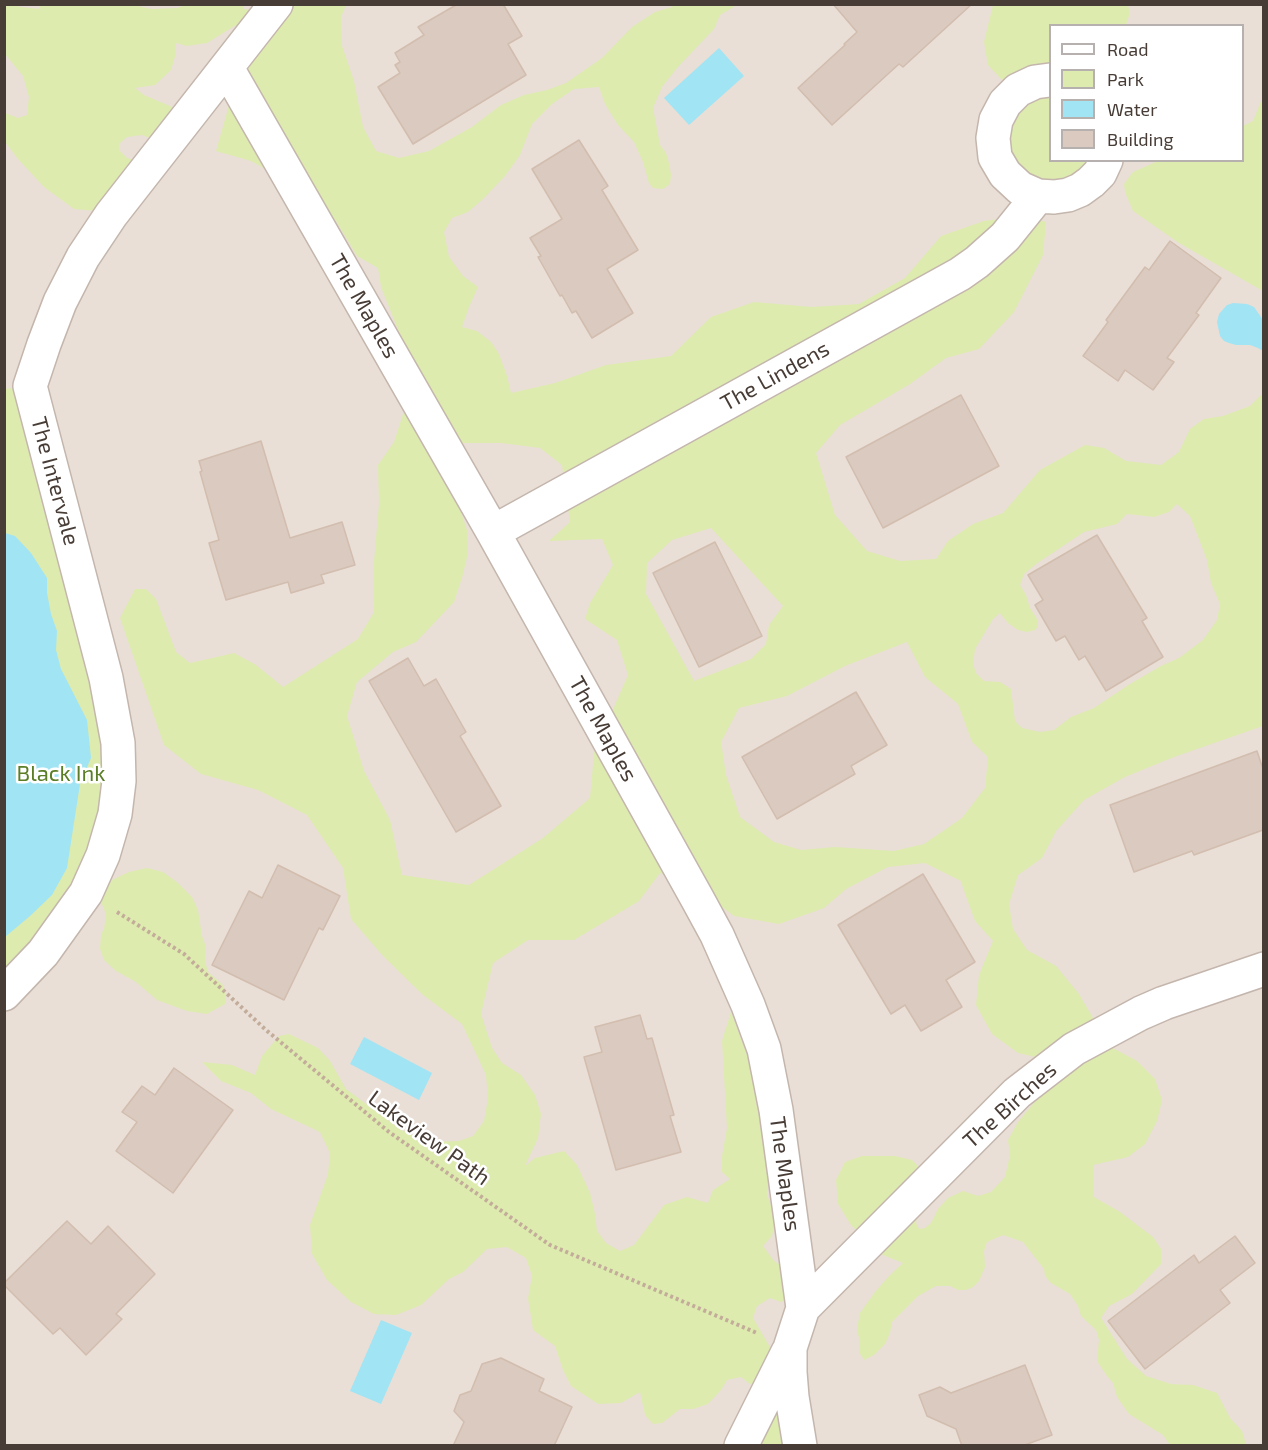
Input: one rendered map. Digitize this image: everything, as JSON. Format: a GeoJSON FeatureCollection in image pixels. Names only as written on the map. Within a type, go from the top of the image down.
{"type":"FeatureCollection","features":[{"type":"Feature","properties":{"kind":"street","name":"The Intervale"},"geometry":{"type":"LineString","coordinates":[[4,994],[43,953],[86,893],[103,855],[115,814],[119,781],[118,743],[106,678],[17,388],[44,344],[60,302],[83,257],[111,215],[276,4]]}},
{"type":"Feature","properties":{"kind":"street","name":"The Maples"},"geometry":{"type":"LineString","coordinates":[[227,68],[493,532],[717,935],[748,1005],[764,1049],[776,1110],[803,1308],[790,1348],[792,1397],[800,1446]]}},
{"type":"Feature","properties":{"kind":"street"},"geometry":{"type":"LineString","coordinates":[[1049,80],[1035,82],[1018,90],[1005,103],[996,120],[993,138],[995,157],[1005,174],[1020,188],[1038,196],[1054,197],[1080,190],[1100,172],[1105,162]]}},
{"type":"Feature","properties":{"kind":"street","name":"The Lindens"},"geometry":{"type":"LineString","coordinates":[[493,532],[960,274],[1005,237],[1038,196]]}},
{"type":"Feature","properties":{"kind":"street","name":"The Birches"},"geometry":{"type":"LineString","coordinates":[[803,1308],[1017,1093],[1074,1049],[1164,1003],[1263,969]]}},
{"type":"Feature","properties":{"kind":"street"},"geometry":{"type":"LineString","coordinates":[[741,1446],[790,1348]]}},
{"type":"Feature","properties":{"kind":"path","name":"Lakeview Path"},"geometry":{"type":"LineString","coordinates":[[86,893],[184,954],[266,1030],[389,1132],[550,1245],[790,1348]]}},
{"type":"Feature","properties":{"kind":"shaded area"},"geometry":{"type":"Polygon","coordinates":[[[5,5],[1263,5],[1263,1445],[5,1445],[5,5]]]}},
{"type":"Feature","properties":{"kind":"green space"},"geometry":{"type":"Polygon","coordinates":[[[40,4],[133,5],[152,9],[177,8],[186,5],[242,4],[244,9],[278,12],[295,5],[346,5],[341,17],[342,46],[354,81],[363,127],[376,151],[399,158],[429,151],[472,127],[501,105],[524,95],[566,83],[602,58],[632,27],[655,12],[673,5],[737,5],[720,15],[714,29],[662,87],[653,108],[660,145],[666,153],[671,175],[670,184],[663,189],[653,188],[649,183],[634,142],[618,125],[605,104],[599,87],[574,89],[552,104],[532,124],[520,155],[505,176],[468,212],[452,218],[444,232],[449,257],[463,276],[478,287],[462,327],[477,331],[491,342],[499,354],[511,393],[555,383],[606,365],[671,356],[711,317],[754,302],[812,307],[859,304],[905,278],[941,236],[984,221],[1022,216],[1046,222],[1043,255],[1014,312],[979,349],[946,358],[910,384],[840,425],[816,453],[835,515],[867,551],[900,561],[936,559],[948,541],[973,524],[1003,513],[1040,470],[1085,445],[1104,448],[1126,461],[1161,465],[1179,452],[1190,429],[1204,419],[1223,416],[1250,406],[1263,393],[1263,726],[1125,777],[1084,800],[1056,831],[1042,858],[1018,875],[1009,904],[1013,929],[1027,950],[1056,966],[1079,994],[1093,1018],[1094,1038],[1137,1061],[1155,1079],[1162,1100],[1157,1121],[1145,1144],[1128,1157],[1093,1165],[1094,1197],[1120,1212],[1153,1237],[1161,1249],[1161,1264],[1132,1294],[1109,1306],[1101,1318],[1127,1359],[1146,1376],[1171,1384],[1193,1385],[1217,1393],[1230,1418],[1242,1431],[1246,1445],[1170,1445],[1163,1435],[1129,1414],[1117,1397],[1113,1383],[1097,1361],[1099,1340],[1096,1330],[1081,1316],[1070,1294],[1051,1283],[1045,1276],[1044,1269],[1023,1242],[1003,1235],[987,1242],[984,1251],[985,1267],[979,1281],[973,1287],[958,1290],[950,1286],[936,1286],[918,1296],[892,1322],[885,1344],[874,1355],[864,1360],[859,1352],[857,1329],[860,1313],[875,1292],[903,1263],[878,1253],[851,1225],[838,1204],[836,1180],[845,1162],[862,1156],[895,1156],[912,1160],[924,1172],[916,1223],[919,1229],[925,1228],[948,1198],[963,1191],[978,1196],[991,1192],[1005,1177],[1010,1155],[1008,1140],[1018,1122],[1039,1097],[1057,1062],[1018,1053],[992,1034],[976,1005],[979,975],[993,941],[975,921],[961,881],[925,863],[888,867],[846,889],[824,908],[779,924],[734,916],[701,891],[660,873],[639,901],[574,940],[528,940],[493,963],[481,1014],[492,1048],[502,1063],[521,1075],[535,1095],[541,1114],[538,1138],[525,1166],[535,1158],[564,1151],[577,1165],[590,1193],[597,1231],[606,1243],[620,1251],[634,1245],[664,1205],[687,1197],[708,1203],[713,1190],[730,1179],[722,1172],[722,1156],[727,1128],[722,1041],[731,1012],[751,1066],[757,1107],[771,1158],[767,1195],[775,1221],[772,1236],[763,1246],[774,1261],[784,1267],[791,1298],[781,1302],[770,1298],[757,1306],[753,1318],[777,1356],[761,1383],[750,1384],[741,1377],[727,1380],[708,1404],[693,1409],[680,1409],[662,1423],[653,1424],[645,1415],[640,1392],[621,1403],[598,1404],[571,1386],[555,1346],[533,1330],[528,1298],[532,1276],[526,1258],[507,1247],[487,1249],[463,1272],[449,1279],[421,1305],[396,1315],[374,1314],[351,1302],[327,1280],[312,1254],[310,1225],[328,1174],[330,1153],[320,1132],[271,1109],[251,1093],[221,1081],[202,1062],[232,1065],[255,1075],[262,1056],[279,1036],[289,1034],[318,1048],[330,1061],[346,1089],[401,1130],[431,1142],[459,1141],[473,1136],[484,1121],[488,1098],[486,1075],[462,1024],[423,995],[383,956],[351,919],[343,868],[307,815],[258,790],[201,774],[164,745],[120,618],[135,589],[146,589],[156,599],[176,652],[190,663],[234,653],[256,665],[283,687],[358,639],[374,612],[373,573],[379,504],[378,465],[394,442],[405,408],[407,352],[381,287],[378,268],[357,256],[336,221],[310,194],[251,161],[216,151],[241,63],[236,25],[207,43],[187,46],[176,43],[176,53],[171,70],[155,85],[135,88],[144,95],[184,112],[158,141],[142,135],[127,137],[119,144],[119,150],[127,158],[141,162],[97,211],[74,209],[44,187],[5,142],[5,113],[18,118],[27,115],[29,97],[23,76],[5,54],[5,5],[40,9],[40,4]],[[459,443],[455,495],[467,530],[468,553],[454,602],[416,642],[393,652],[357,682],[347,716],[364,771],[390,820],[402,875],[469,885],[543,838],[590,798],[594,753],[628,675],[617,640],[585,619],[590,603],[613,565],[602,539],[549,541],[570,522],[562,465],[540,448],[501,443],[459,443]],[[1177,504],[1169,512],[1154,517],[1127,514],[1117,524],[1084,532],[1024,574],[1020,585],[1037,619],[1038,626],[1035,630],[1027,632],[1018,630],[1000,613],[993,619],[975,649],[973,664],[976,673],[984,681],[1000,682],[1011,689],[1015,721],[1022,728],[1040,732],[1054,730],[1071,717],[1094,708],[1130,684],[1179,658],[1203,640],[1217,620],[1220,604],[1211,583],[1207,560],[1190,516],[1177,504]],[[711,528],[672,540],[647,563],[646,594],[694,681],[751,659],[766,644],[769,625],[783,606],[711,528]],[[907,642],[845,666],[787,696],[739,708],[721,742],[726,775],[740,817],[774,842],[801,850],[835,847],[894,851],[924,844],[962,818],[985,788],[988,757],[972,742],[958,704],[925,677],[907,642]]]}},
{"type":"Feature","properties":{"kind":"green space"},"geometry":{"type":"Polygon","coordinates":[[[993,5],[1128,5],[1130,13],[1126,24],[1049,24],[1049,162],[1105,162],[1056,198],[995,157],[1023,87],[1001,79],[988,65],[984,42],[993,5]]]}},
{"type":"Feature","properties":{"kind":"green space"},"geometry":{"type":"Polygon","coordinates":[[[1263,96],[1263,291],[1179,243],[1133,211],[1124,184],[1133,172],[1156,162],[1244,162],[1244,126],[1253,121],[1263,96]]]}},
{"type":"Feature","properties":{"kind":"green space","name":"Black Ink"},"geometry":{"type":"Polygon","coordinates":[[[30,386],[106,678],[103,855],[5,994],[4,389],[30,386]]]}},
{"type":"Feature","properties":{"kind":"green space"},"geometry":{"type":"Polygon","coordinates":[[[147,868],[163,872],[178,883],[192,897],[198,910],[206,947],[205,961],[208,972],[223,985],[226,997],[225,1004],[207,1014],[187,1011],[157,1000],[104,960],[100,949],[106,914],[101,902],[106,889],[112,880],[129,872],[147,868]]]}},
{"type":"Feature","properties":{"kind":"green space"},"geometry":{"type":"Polygon","coordinates":[[[790,1348],[800,1445],[741,1446],[790,1348]]]}},
{"type":"Feature","properties":{"kind":"water"},"geometry":{"type":"Polygon","coordinates":[[[719,48],[744,76],[689,125],[664,98],[719,48]]]}},
{"type":"Feature","properties":{"kind":"water"},"geometry":{"type":"Polygon","coordinates":[[[1233,303],[1254,307],[1263,320],[1263,351],[1250,345],[1229,343],[1220,336],[1217,322],[1219,314],[1227,305],[1233,303]]]}},
{"type":"Feature","properties":{"kind":"water"},"geometry":{"type":"Polygon","coordinates":[[[5,533],[15,536],[31,553],[47,578],[47,593],[57,631],[56,650],[61,669],[87,720],[91,758],[80,784],[67,868],[52,895],[5,937],[5,533]]]}},
{"type":"Feature","properties":{"kind":"water"},"geometry":{"type":"Polygon","coordinates":[[[364,1037],[432,1073],[419,1100],[350,1064],[364,1037]]]}},
{"type":"Feature","properties":{"kind":"water"},"geometry":{"type":"Polygon","coordinates":[[[381,1320],[412,1333],[381,1404],[350,1391],[381,1320]]]}},
{"type":"Feature","properties":{"kind":"building"},"geometry":{"type":"Polygon","coordinates":[[[503,4],[522,36],[508,44],[526,75],[413,144],[378,87],[400,73],[395,65],[400,62],[395,53],[424,35],[418,27],[456,5],[503,4]]]}},
{"type":"Feature","properties":{"kind":"building"},"geometry":{"type":"Polygon","coordinates":[[[833,4],[972,4],[903,67],[899,64],[832,125],[798,88],[857,32],[833,4]]]}},
{"type":"Feature","properties":{"kind":"building"},"geometry":{"type":"Polygon","coordinates":[[[579,140],[608,186],[602,190],[638,250],[607,269],[633,313],[592,338],[576,311],[572,313],[562,295],[560,296],[530,238],[562,219],[532,169],[579,140]]]}},
{"type":"Feature","properties":{"kind":"building"},"geometry":{"type":"Polygon","coordinates":[[[1170,241],[1221,278],[1196,313],[1199,315],[1167,358],[1174,362],[1153,390],[1125,370],[1118,381],[1083,356],[1145,267],[1149,270],[1170,241]]]}},
{"type":"Feature","properties":{"kind":"building"},"geometry":{"type":"Polygon","coordinates":[[[961,395],[999,466],[883,528],[846,457],[961,395]]]}},
{"type":"Feature","properties":{"kind":"building"},"geometry":{"type":"Polygon","coordinates":[[[261,441],[290,538],[342,522],[355,565],[321,575],[324,583],[291,593],[288,582],[226,600],[209,543],[219,540],[199,461],[261,441]]]}},
{"type":"Feature","properties":{"kind":"building"},"geometry":{"type":"Polygon","coordinates":[[[1097,535],[1147,618],[1142,621],[1163,657],[1106,691],[1085,656],[1079,660],[1065,636],[1056,641],[1035,605],[1043,600],[1028,575],[1097,535]]]}},
{"type":"Feature","properties":{"kind":"building"},"geometry":{"type":"Polygon","coordinates":[[[715,542],[762,636],[699,667],[653,573],[715,542]]]}},
{"type":"Feature","properties":{"kind":"building"},"geometry":{"type":"Polygon","coordinates":[[[408,658],[424,686],[436,679],[466,732],[460,736],[501,806],[456,832],[369,681],[408,658]]]}},
{"type":"Feature","properties":{"kind":"building"},"geometry":{"type":"Polygon","coordinates":[[[856,692],[887,745],[851,766],[855,774],[777,819],[742,757],[856,692]]]}},
{"type":"Feature","properties":{"kind":"building"},"geometry":{"type":"Polygon","coordinates":[[[1257,751],[1263,769],[1263,830],[1194,855],[1192,851],[1134,872],[1110,805],[1257,751]]]}},
{"type":"Feature","properties":{"kind":"building"},"geometry":{"type":"Polygon","coordinates":[[[278,865],[340,896],[323,930],[319,928],[284,1000],[212,965],[249,891],[262,898],[278,865]]]}},
{"type":"Feature","properties":{"kind":"building"},"geometry":{"type":"Polygon","coordinates":[[[923,874],[975,962],[946,980],[962,1007],[921,1031],[905,1005],[891,1014],[838,925],[923,874]]]}},
{"type":"Feature","properties":{"kind":"building"},"geometry":{"type":"Polygon","coordinates":[[[640,1015],[647,1039],[652,1038],[674,1115],[670,1116],[681,1152],[616,1170],[584,1057],[602,1052],[595,1027],[640,1015]]]}},
{"type":"Feature","properties":{"kind":"building"},"geometry":{"type":"Polygon","coordinates":[[[174,1068],[233,1110],[173,1193],[116,1151],[137,1122],[122,1112],[142,1086],[155,1095],[174,1068]]]}},
{"type":"Feature","properties":{"kind":"building"},"geometry":{"type":"Polygon","coordinates":[[[67,1221],[91,1244],[108,1226],[155,1274],[116,1314],[122,1319],[86,1355],[60,1328],[53,1334],[4,1285],[67,1221]]]}},
{"type":"Feature","properties":{"kind":"building"},"geometry":{"type":"Polygon","coordinates":[[[1235,1236],[1255,1263],[1220,1290],[1230,1303],[1145,1369],[1108,1321],[1194,1255],[1199,1263],[1235,1236]]]}},
{"type":"Feature","properties":{"kind":"building"},"geometry":{"type":"Polygon","coordinates":[[[501,1358],[544,1379],[539,1391],[572,1407],[554,1446],[453,1446],[464,1422],[454,1411],[460,1395],[471,1391],[482,1364],[501,1358]]]}},
{"type":"Feature","properties":{"kind":"building"},"geometry":{"type":"Polygon","coordinates":[[[1025,1365],[1052,1435],[1022,1446],[962,1446],[956,1429],[927,1416],[919,1395],[940,1387],[951,1393],[1025,1365]]]}}]}
